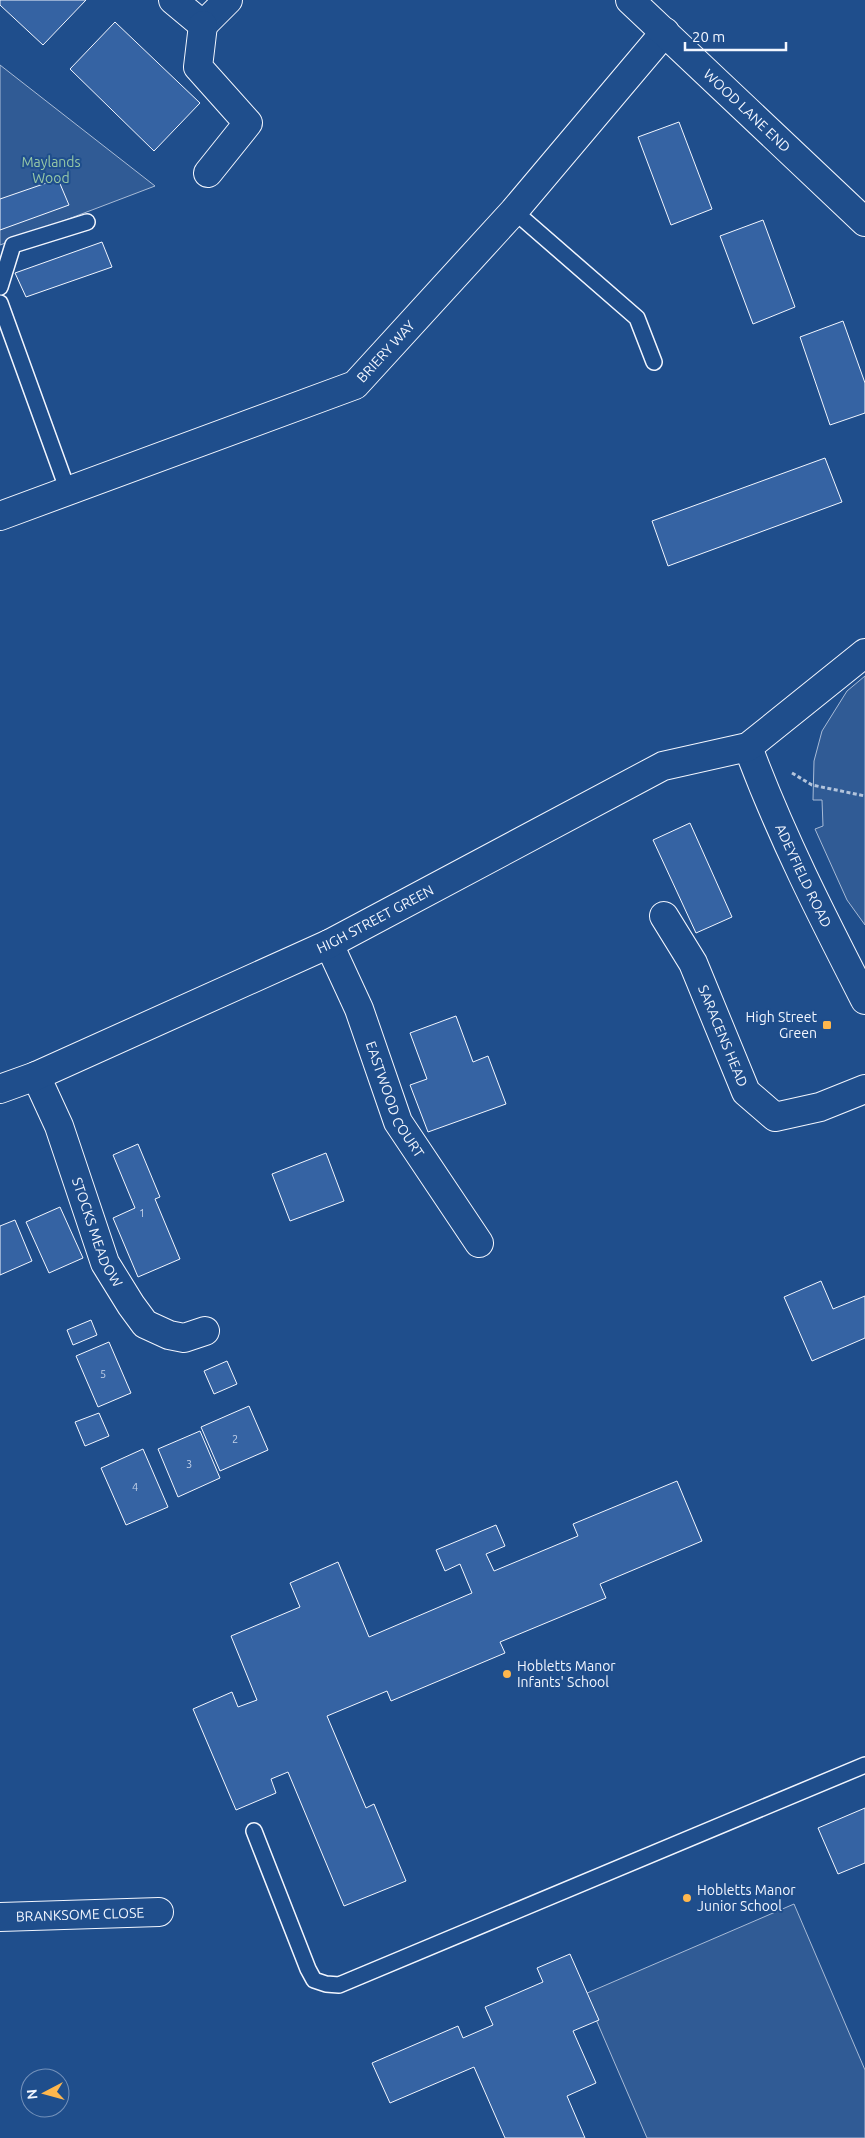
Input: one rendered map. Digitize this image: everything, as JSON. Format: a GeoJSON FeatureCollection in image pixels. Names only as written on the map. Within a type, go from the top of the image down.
{"type":"FeatureCollection","features":[{"type":"Feature","properties":{"kind":"street"},"geometry":{"type":"LineString","coordinates":[[173,0],[203,25]]}},
{"type":"Feature","properties":{"kind":"street"},"geometry":{"type":"LineString","coordinates":[[208,173],[248,123],[198,67],[203,25],[228,0]]}},
{"type":"Feature","properties":{"kind":"street","name":"WOOD LANE END"},"geometry":{"type":"LineString","coordinates":[[630,0],[865,222]]}},
{"type":"Feature","properties":{"kind":"street","name":"BRIERY WAY"},"geometry":{"type":"LineString","coordinates":[[0,516],[355,385],[514,211],[665,32]]}},
{"type":"Feature","properties":{"kind":"street"},"geometry":{"type":"LineString","coordinates":[[748,747],[865,653]]}},
{"type":"Feature","properties":{"kind":"street","name":"HIGH STREET GREEN"},"geometry":{"type":"LineString","coordinates":[[0,1090],[36,1076],[329,944],[663,766],[748,747]]}},
{"type":"Feature","properties":{"kind":"street","name":"ADEYFIELD ROAD"},"geometry":{"type":"LineString","coordinates":[[748,747],[766,796],[808,890],[865,1000]]}},
{"type":"Feature","properties":{"kind":"street","name":"SARACENS HEAD"},"geometry":{"type":"LineString","coordinates":[[664,916],[693,963],[746,1092],[775,1118],[820,1107],[865,1089]]}},
{"type":"Feature","properties":{"kind":"street","name":"EASTWOOD COURT"},"geometry":{"type":"LineString","coordinates":[[329,944],[359,1009],[398,1122],[479,1243]]}},
{"type":"Feature","properties":{"kind":"street","name":"STOCKS MEADOW"},"geometry":{"type":"LineString","coordinates":[[36,1076],[59,1126],[105,1263],[131,1305],[145,1324],[169,1335],[184,1338],[205,1332]]}},
{"type":"Feature","properties":{"kind":"street","name":"BRANKSOME CLOSE"},"geometry":{"type":"LineString","coordinates":[[0,1917],[159,1912]]}},
{"type":"Feature","properties":{"kind":"lane"},"geometry":{"type":"LineString","coordinates":[[514,211],[637,318],[654,362]]}},
{"type":"Feature","properties":{"kind":"lane"},"geometry":{"type":"LineString","coordinates":[[0,287],[13,245],[87,222]]}},
{"type":"Feature","properties":{"kind":"lane"},"geometry":{"type":"LineString","coordinates":[[0,303],[68,491]]}},
{"type":"Feature","properties":{"kind":"lane"},"geometry":{"type":"LineString","coordinates":[[254,1831],[314,1980],[326,1984],[339,1985],[865,1765]]}},
{"type":"Feature","properties":{"kind":"path"},"geometry":{"type":"LineString","coordinates":[[748,747],[812,785],[865,796]]}},
{"type":"Feature","properties":{"kind":"shaded area","name":"Maylands Wood"},"geometry":{"type":"Polygon","coordinates":[[[0,65],[155,186],[0,245],[0,65]]]}},
{"type":"Feature","properties":{"kind":"shaded area"},"geometry":{"type":"Polygon","coordinates":[[[865,676],[865,925],[847,900],[815,829],[823,826],[822,800],[813,800],[814,761],[822,731],[847,691],[865,676]]]}},
{"type":"Feature","properties":{"kind":"shaded area"},"geometry":{"type":"Polygon","coordinates":[[[794,1904],[865,2070],[865,2138],[647,2138],[585,1994],[794,1904]]]}},
{"type":"Feature","properties":{"kind":"building"},"geometry":{"type":"Polygon","coordinates":[[[0,0],[86,0],[43,45],[0,5],[0,0]]]}},
{"type":"Feature","properties":{"kind":"building"},"geometry":{"type":"Polygon","coordinates":[[[115,22],[200,103],[154,151],[70,69],[115,22]]]}},
{"type":"Feature","properties":{"kind":"building"},"geometry":{"type":"Polygon","coordinates":[[[679,122],[712,209],[671,225],[638,137],[679,122]]]}},
{"type":"Feature","properties":{"kind":"building"},"geometry":{"type":"Polygon","coordinates":[[[58,179],[69,205],[0,230],[0,199],[58,179]]]}},
{"type":"Feature","properties":{"kind":"building"},"geometry":{"type":"Polygon","coordinates":[[[763,220],[795,307],[753,324],[720,236],[763,220]]]}},
{"type":"Feature","properties":{"kind":"building"},"geometry":{"type":"Polygon","coordinates":[[[102,242],[112,267],[26,297],[15,273],[102,242]]]}},
{"type":"Feature","properties":{"kind":"building"},"geometry":{"type":"Polygon","coordinates":[[[843,321],[865,383],[865,413],[830,425],[800,337],[843,321]]]}},
{"type":"Feature","properties":{"kind":"building"},"geometry":{"type":"Polygon","coordinates":[[[825,458],[842,502],[668,566],[652,521],[825,458]]]}},
{"type":"Feature","properties":{"kind":"building"},"geometry":{"type":"Polygon","coordinates":[[[690,823],[732,917],[696,933],[653,840],[690,823]]]}},
{"type":"Feature","properties":{"kind":"building"},"geometry":{"type":"Polygon","coordinates":[[[456,1016],[473,1062],[488,1056],[506,1104],[428,1132],[410,1085],[427,1079],[410,1033],[456,1016]]]}},
{"type":"Feature","properties":{"kind":"building"},"geometry":{"type":"Polygon","coordinates":[[[138,1144],[160,1197],[155,1199],[180,1259],[138,1277],[113,1218],[135,1208],[113,1155],[138,1144]]]}},
{"type":"Feature","properties":{"kind":"building"},"geometry":{"type":"Polygon","coordinates":[[[326,1153],[344,1201],[290,1221],[272,1174],[326,1153]]]}},
{"type":"Feature","properties":{"kind":"building"},"geometry":{"type":"Polygon","coordinates":[[[60,1207],[83,1258],[49,1273],[26,1222],[60,1207]]]}},
{"type":"Feature","properties":{"kind":"building"},"geometry":{"type":"Polygon","coordinates":[[[15,1220],[32,1261],[0,1275],[0,1226],[15,1220]]]}},
{"type":"Feature","properties":{"kind":"building"},"geometry":{"type":"Polygon","coordinates":[[[821,1281],[833,1309],[865,1296],[865,1338],[812,1361],[784,1297],[821,1281]]]}},
{"type":"Feature","properties":{"kind":"building"},"geometry":{"type":"Polygon","coordinates":[[[91,1320],[97,1335],[73,1345],[67,1330],[91,1320]]]}},
{"type":"Feature","properties":{"kind":"building"},"geometry":{"type":"Polygon","coordinates":[[[109,1342],[131,1393],[98,1407],[76,1356],[109,1342]]]}},
{"type":"Feature","properties":{"kind":"building"},"geometry":{"type":"Polygon","coordinates":[[[227,1361],[237,1384],[214,1394],[204,1371],[227,1361]]]}},
{"type":"Feature","properties":{"kind":"building"},"geometry":{"type":"Polygon","coordinates":[[[249,1406],[268,1450],[220,1471],[201,1427],[249,1406]]]}},
{"type":"Feature","properties":{"kind":"building"},"geometry":{"type":"Polygon","coordinates":[[[99,1413],[109,1436],[85,1446],[75,1422],[99,1413]]]}},
{"type":"Feature","properties":{"kind":"building"},"geometry":{"type":"Polygon","coordinates":[[[200,1431],[220,1478],[178,1497],[158,1449],[200,1431]]]}},
{"type":"Feature","properties":{"kind":"building"},"geometry":{"type":"Polygon","coordinates":[[[143,1449],[168,1507],[126,1525],[101,1468],[143,1449]]]}},
{"type":"Feature","properties":{"kind":"building"},"geometry":{"type":"Polygon","coordinates":[[[677,1481],[702,1541],[600,1584],[606,1598],[500,1642],[505,1653],[391,1701],[387,1691],[327,1716],[366,1808],[374,1804],[406,1881],[344,1906],[288,1772],[271,1779],[276,1793],[236,1810],[193,1709],[232,1692],[238,1707],[257,1700],[231,1636],[300,1607],[290,1583],[338,1562],[369,1637],[472,1593],[460,1564],[445,1571],[436,1550],[496,1525],[505,1546],[486,1554],[494,1571],[578,1536],[573,1524],[677,1481]]]}},
{"type":"Feature","properties":{"kind":"building"},"geometry":{"type":"Polygon","coordinates":[[[865,1808],[865,1863],[838,1874],[818,1828],[865,1808]]]}},
{"type":"Feature","properties":{"kind":"building"},"geometry":{"type":"Polygon","coordinates":[[[570,1954],[599,2020],[573,2031],[596,2083],[567,2096],[585,2138],[505,2138],[474,2067],[390,2103],[372,2063],[458,2026],[463,2038],[493,2025],[485,2007],[543,1982],[537,1968],[570,1954]]]}},
{"type":"Feature","properties":{"kind":"place","name":"High Street Green"},"geometry":{"type":"Point","coordinates":[827,1025]}},
{"type":"Feature","properties":{"kind":"place","name":"Hobletts Manor Infants' School"},"geometry":{"type":"Point","coordinates":[507,1674]}},
{"type":"Feature","properties":{"kind":"place","name":"Hobletts Manor Junior School"},"geometry":{"type":"Point","coordinates":[687,1898]}}]}
